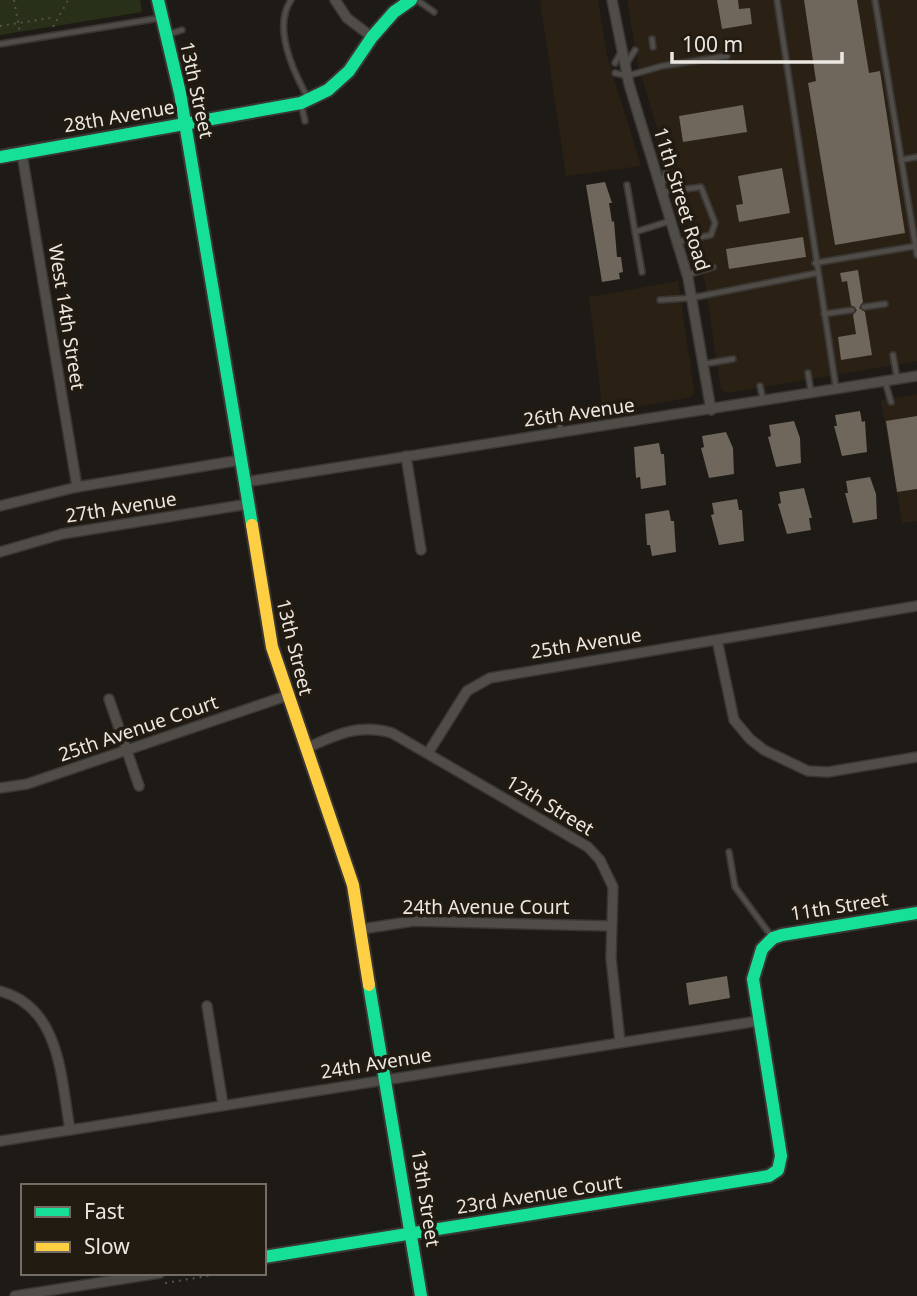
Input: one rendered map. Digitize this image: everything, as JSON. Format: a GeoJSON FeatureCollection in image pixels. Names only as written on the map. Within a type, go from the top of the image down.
{"type":"FeatureCollection","features":[{"type":"Feature","properties":{"kind":"street","name":"13th Street"},"geometry":{"type":"LineString","coordinates":[[158,0],[185,124],[272,647],[305,749],[339,832],[362,929],[421,1296]]}},
{"type":"Feature","properties":{"kind":"street"},"geometry":{"type":"LineString","coordinates":[[335,0],[347,18],[372,37]]}},
{"type":"Feature","properties":{"kind":"street","name":"28th Avenue"},"geometry":{"type":"LineString","coordinates":[[0,157],[305,101],[328,90],[349,71],[372,37],[394,12],[411,0]]}},
{"type":"Feature","properties":{"kind":"street","name":"11th Street Road"},"geometry":{"type":"LineString","coordinates":[[612,0],[622,68],[687,275],[711,410]]}},
{"type":"Feature","properties":{"kind":"street","name":"West 14th Street"},"geometry":{"type":"LineString","coordinates":[[22,154],[77,487]]}},
{"type":"Feature","properties":{"kind":"street","name":"26th Avenue"},"geometry":{"type":"LineString","coordinates":[[245,482],[390,454],[406,456],[917,376]]}},
{"type":"Feature","properties":{"kind":"street"},"geometry":{"type":"LineString","coordinates":[[406,456],[421,550]]}},
{"type":"Feature","properties":{"kind":"street"},"geometry":{"type":"LineString","coordinates":[[0,506],[77,487],[241,460]]}},
{"type":"Feature","properties":{"kind":"street","name":"27th Avenue"},"geometry":{"type":"LineString","coordinates":[[0,552],[62,534],[248,505]]}},
{"type":"Feature","properties":{"kind":"street","name":"25th Avenue"},"geometry":{"type":"LineString","coordinates":[[428,753],[467,691],[489,678],[917,606]]}},
{"type":"Feature","properties":{"kind":"street"},"geometry":{"type":"LineString","coordinates":[[717,640],[734,720],[750,739],[764,750],[808,771],[818,772],[917,757]]}},
{"type":"Feature","properties":{"kind":"street","name":"25th Avenue Court"},"geometry":{"type":"LineString","coordinates":[[0,788],[27,784],[286,696]]}},
{"type":"Feature","properties":{"kind":"street"},"geometry":{"type":"LineString","coordinates":[[109,699],[139,786]]}},
{"type":"Feature","properties":{"kind":"street"},"geometry":{"type":"LineString","coordinates":[[305,749],[332,736],[369,728],[392,733],[428,753]]}},
{"type":"Feature","properties":{"kind":"street","name":"12th Street"},"geometry":{"type":"LineString","coordinates":[[428,753],[588,847],[600,860],[613,887],[611,926],[620,1042]]}},
{"type":"Feature","properties":{"kind":"street","name":"11th Street"},"geometry":{"type":"LineString","coordinates":[[778,1170],[781,1156],[753,979],[757,959],[773,938],[917,913]]}},
{"type":"Feature","properties":{"kind":"street","name":"24th Avenue Court"},"geometry":{"type":"LineString","coordinates":[[362,929],[414,921],[611,926]]}},
{"type":"Feature","properties":{"kind":"street"},"geometry":{"type":"LineString","coordinates":[[0,991],[16,997],[30,1007],[50,1032],[70,1130]]}},
{"type":"Feature","properties":{"kind":"street"},"geometry":{"type":"LineString","coordinates":[[207,1006],[223,1105]]}},
{"type":"Feature","properties":{"kind":"street","name":"24th Avenue"},"geometry":{"type":"LineString","coordinates":[[0,1141],[758,1021]]}},
{"type":"Feature","properties":{"kind":"street","name":"23rd Avenue Court"},"geometry":{"type":"LineString","coordinates":[[266,1257],[769,1176],[778,1170]]}},
{"type":"Feature","properties":{"kind":"street"},"geometry":{"type":"LineString","coordinates":[[15,1296],[147,1275]]}},
{"type":"Feature","properties":{"kind":"lane"},"geometry":{"type":"LineString","coordinates":[[290,0],[285,14],[287,49],[305,101],[305,121]]}},
{"type":"Feature","properties":{"kind":"lane"},"geometry":{"type":"LineString","coordinates":[[417,0],[433,12]]}},
{"type":"Feature","properties":{"kind":"lane"},"geometry":{"type":"LineString","coordinates":[[777,0],[836,389]]}},
{"type":"Feature","properties":{"kind":"lane"},"geometry":{"type":"LineString","coordinates":[[875,0],[917,255]]}},
{"type":"Feature","properties":{"kind":"lane"},"geometry":{"type":"LineString","coordinates":[[0,44],[161,18]]}},
{"type":"Feature","properties":{"kind":"lane"},"geometry":{"type":"LineString","coordinates":[[165,35],[182,30]]}},
{"type":"Feature","properties":{"kind":"lane"},"geometry":{"type":"LineString","coordinates":[[652,39],[653,47]]}},
{"type":"Feature","properties":{"kind":"lane"},"geometry":{"type":"LineString","coordinates":[[615,73],[635,50]]}},
{"type":"Feature","properties":{"kind":"lane"},"geometry":{"type":"LineString","coordinates":[[622,68],[662,66],[727,55]]}},
{"type":"Feature","properties":{"kind":"lane"},"geometry":{"type":"LineString","coordinates":[[901,160],[917,157]]}},
{"type":"Feature","properties":{"kind":"lane"},"geometry":{"type":"LineString","coordinates":[[666,172],[661,191],[701,187],[715,223],[711,235],[677,242]]}},
{"type":"Feature","properties":{"kind":"lane"},"geometry":{"type":"LineString","coordinates":[[628,185],[642,272]]}},
{"type":"Feature","properties":{"kind":"lane"},"geometry":{"type":"LineString","coordinates":[[635,232],[670,222]]}},
{"type":"Feature","properties":{"kind":"lane"},"geometry":{"type":"LineString","coordinates":[[815,263],[916,246]]}},
{"type":"Feature","properties":{"kind":"lane"},"geometry":{"type":"LineString","coordinates":[[687,275],[713,267]]}},
{"type":"Feature","properties":{"kind":"lane"},"geometry":{"type":"LineString","coordinates":[[660,300],[691,298],[817,273]]}},
{"type":"Feature","properties":{"kind":"lane"},"geometry":{"type":"LineString","coordinates":[[864,307],[885,304]]}},
{"type":"Feature","properties":{"kind":"lane"},"geometry":{"type":"LineString","coordinates":[[824,314],[852,310]]}},
{"type":"Feature","properties":{"kind":"lane"},"geometry":{"type":"LineString","coordinates":[[893,355],[897,379]]}},
{"type":"Feature","properties":{"kind":"lane"},"geometry":{"type":"LineString","coordinates":[[703,364],[733,359]]}},
{"type":"Feature","properties":{"kind":"lane"},"geometry":{"type":"LineString","coordinates":[[808,373],[811,393]]}},
{"type":"Feature","properties":{"kind":"lane"},"geometry":{"type":"LineString","coordinates":[[885,381],[891,402]]}},
{"type":"Feature","properties":{"kind":"lane"},"geometry":{"type":"LineString","coordinates":[[760,386],[763,401]]}},
{"type":"Feature","properties":{"kind":"lane"},"geometry":{"type":"LineString","coordinates":[[559,422],[561,433]]}},
{"type":"Feature","properties":{"kind":"lane"},"geometry":{"type":"LineString","coordinates":[[729,852],[735,887],[773,938]]}},
{"type":"Feature","properties":{"kind":"path"},"geometry":{"type":"LineString","coordinates":[[14,0],[21,40]]}},
{"type":"Feature","properties":{"kind":"path"},"geometry":{"type":"LineString","coordinates":[[53,27],[68,0]]}},
{"type":"Feature","properties":{"kind":"path"},"geometry":{"type":"LineString","coordinates":[[0,26],[50,18]]}},
{"type":"Feature","properties":{"kind":"shaded area"},"geometry":{"type":"Polygon","coordinates":[[[540,0],[598,0],[607,56],[641,166],[566,176],[540,0]]]}},
{"type":"Feature","properties":{"kind":"shaded area"},"geometry":{"type":"Polygon","coordinates":[[[627,0],[917,0],[917,361],[728,393],[721,390],[705,283],[638,66],[627,0]]]}},
{"type":"Feature","properties":{"kind":"shaded area"},"geometry":{"type":"Polygon","coordinates":[[[678,281],[694,390],[692,397],[603,413],[589,297],[678,281]]]}},
{"type":"Feature","properties":{"kind":"shaded area"},"geometry":{"type":"Polygon","coordinates":[[[917,394],[917,521],[902,523],[881,400],[917,394]]]}},
{"type":"Feature","properties":{"kind":"green space"},"geometry":{"type":"Polygon","coordinates":[[[0,0],[140,0],[142,12],[0,35],[0,0]]]}},
{"type":"Feature","properties":{"kind":"building"},"geometry":{"type":"Polygon","coordinates":[[[717,0],[738,0],[739,9],[750,8],[752,24],[722,29],[717,0]]]}},
{"type":"Feature","properties":{"kind":"building"},"geometry":{"type":"Polygon","coordinates":[[[804,0],[857,0],[869,73],[880,71],[905,233],[835,245],[808,83],[816,81],[804,0]]]}},
{"type":"Feature","properties":{"kind":"building"},"geometry":{"type":"Polygon","coordinates":[[[743,105],[747,132],[683,142],[679,116],[743,105]]]}},
{"type":"Feature","properties":{"kind":"building"},"geometry":{"type":"Polygon","coordinates":[[[782,168],[790,213],[739,222],[736,205],[743,204],[738,176],[782,168]]]}},
{"type":"Feature","properties":{"kind":"building"},"geometry":{"type":"Polygon","coordinates":[[[605,182],[612,203],[609,203],[612,222],[614,221],[617,257],[621,257],[623,272],[619,273],[620,279],[602,282],[586,185],[605,182]]]}},
{"type":"Feature","properties":{"kind":"building"},"geometry":{"type":"Polygon","coordinates":[[[803,237],[806,257],[729,269],[726,249],[803,237]]]}},
{"type":"Feature","properties":{"kind":"building"},"geometry":{"type":"Polygon","coordinates":[[[858,270],[863,302],[859,308],[865,312],[872,355],[841,360],[838,337],[856,334],[853,315],[857,310],[851,305],[847,281],[842,282],[840,273],[858,270]]]}},
{"type":"Feature","properties":{"kind":"building"},"geometry":{"type":"Polygon","coordinates":[[[860,411],[862,422],[865,421],[867,452],[842,456],[834,426],[837,426],[835,415],[860,411]]]}},
{"type":"Feature","properties":{"kind":"building"},"geometry":{"type":"Polygon","coordinates":[[[917,416],[917,489],[897,492],[886,421],[917,416]]]}},
{"type":"Feature","properties":{"kind":"building"},"geometry":{"type":"Polygon","coordinates":[[[794,421],[800,438],[801,463],[776,467],[768,437],[771,436],[769,425],[794,421]]]}},
{"type":"Feature","properties":{"kind":"building"},"geometry":{"type":"Polygon","coordinates":[[[726,432],[733,448],[734,474],[709,478],[701,448],[704,447],[702,436],[726,432]]]}},
{"type":"Feature","properties":{"kind":"building"},"geometry":{"type":"Polygon","coordinates":[[[659,443],[661,454],[664,454],[666,485],[641,489],[640,477],[636,478],[634,447],[659,443]]]}},
{"type":"Feature","properties":{"kind":"building"},"geometry":{"type":"Polygon","coordinates":[[[870,477],[876,494],[877,519],[853,523],[845,493],[848,493],[846,481],[870,477]]]}},
{"type":"Feature","properties":{"kind":"building"},"geometry":{"type":"Polygon","coordinates":[[[804,488],[812,518],[809,518],[811,530],[787,534],[778,504],[781,503],[779,492],[804,488]]]}},
{"type":"Feature","properties":{"kind":"building"},"geometry":{"type":"Polygon","coordinates":[[[737,499],[739,510],[742,510],[744,541],[719,545],[711,515],[714,514],[712,503],[737,499]]]}},
{"type":"Feature","properties":{"kind":"building"},"geometry":{"type":"Polygon","coordinates":[[[669,510],[671,521],[674,521],[676,552],[652,556],[650,545],[647,545],[645,514],[669,510]]]}},
{"type":"Feature","properties":{"kind":"building"},"geometry":{"type":"Polygon","coordinates":[[[727,976],[730,998],[689,1005],[686,983],[727,976]]]}},
{"type":"Feature","properties":{"kind":"traffic: fast"},"geometry":{"type":"LineString","coordinates":[[158,0],[180,93],[252,525]]}},
{"type":"Feature","properties":{"kind":"traffic: fast"},"geometry":{"type":"LineString","coordinates":[[0,157],[301,103],[328,90],[349,71],[372,37],[394,12],[411,0]]}},
{"type":"Feature","properties":{"kind":"traffic: fast"},"geometry":{"type":"LineString","coordinates":[[266,1257],[769,1176],[778,1170],[781,1156],[753,979],[762,949],[773,938],[782,935],[917,913]]}},
{"type":"Feature","properties":{"kind":"traffic: fast"},"geometry":{"type":"LineString","coordinates":[[369,985],[421,1296]]}},
{"type":"Feature","properties":{"kind":"traffic: slow"},"geometry":{"type":"LineString","coordinates":[[252,525],[272,647],[353,885],[369,985]]}}]}
